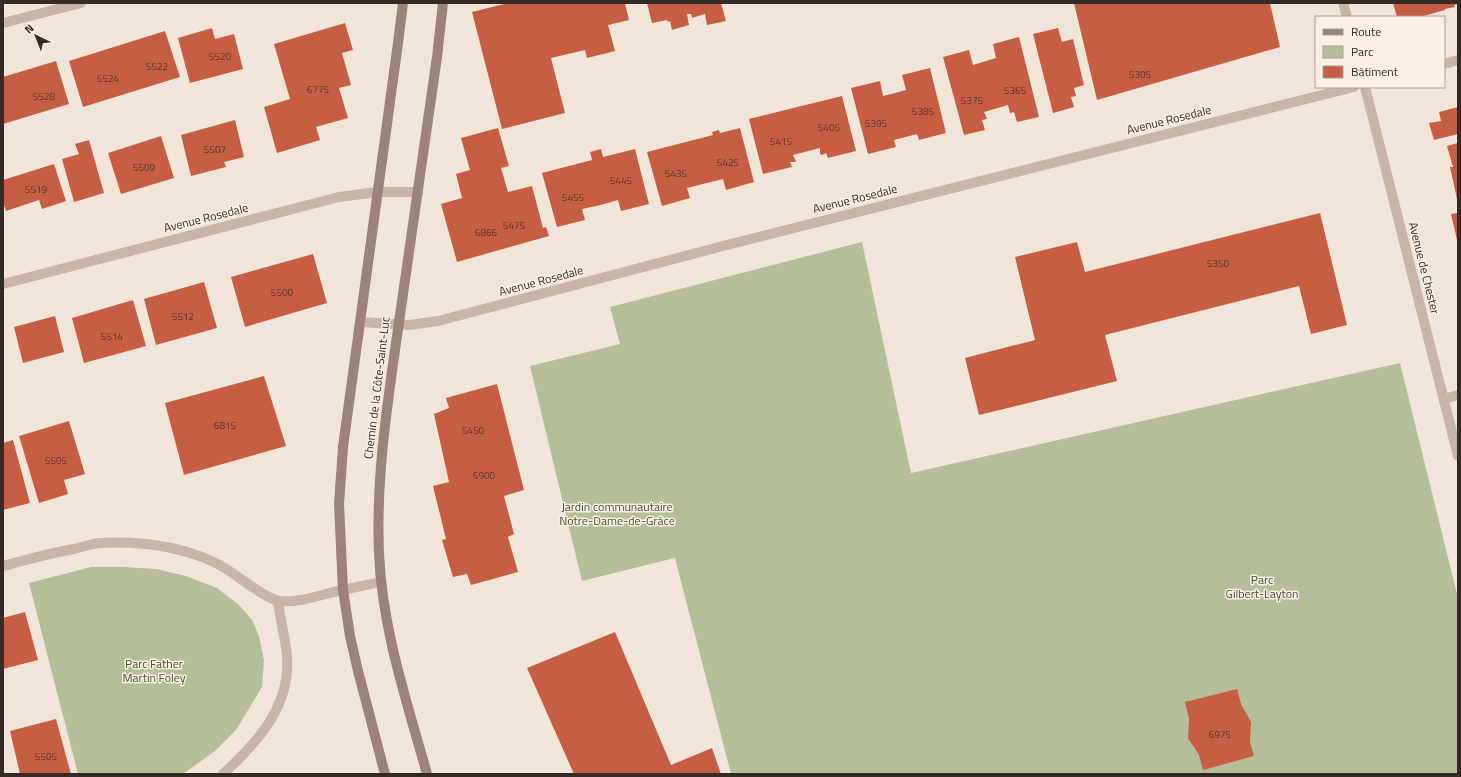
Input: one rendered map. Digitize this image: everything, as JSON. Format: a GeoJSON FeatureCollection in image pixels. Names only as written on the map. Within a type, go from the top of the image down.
{"type":"FeatureCollection","features":[{"type":"Feature","properties":{"kind":"main road","name":"Chemin de la Côte-Saint-Luc"},"geometry":{"type":"LineString","coordinates":[[385,774],[351,643],[343,590],[339,532],[340,475],[398,43],[402,3]]}},
{"type":"Feature","properties":{"kind":"main road","name":"Chemin de la Côte-Saint-Luc"},"geometry":{"type":"LineString","coordinates":[[428,774],[394,654],[387,618],[381,582],[378,496],[384,428],[438,57],[443,3]]}},
{"type":"Feature","properties":{"kind":"street"},"geometry":{"type":"LineString","coordinates":[[3,23],[81,3]]}},
{"type":"Feature","properties":{"kind":"street"},"geometry":{"type":"LineString","coordinates":[[1343,3],[1346,16]]}},
{"type":"Feature","properties":{"kind":"street"},"geometry":{"type":"LineString","coordinates":[[1445,64],[1458,60]]}},
{"type":"Feature","properties":{"kind":"street","name":"Avenue Rosedale"},"geometry":{"type":"LineString","coordinates":[[361,322],[416,325],[438,321],[739,242],[1350,88]]}},
{"type":"Feature","properties":{"kind":"street","name":"Avenue de Chester"},"geometry":{"type":"LineString","coordinates":[[1365,88],[1458,456]]}},
{"type":"Feature","properties":{"kind":"street","name":"Avenue Rosedale"},"geometry":{"type":"LineString","coordinates":[[3,284],[339,197],[377,192],[418,192]]}},
{"type":"Feature","properties":{"kind":"street"},"geometry":{"type":"LineString","coordinates":[[1444,399],[1458,395]]}},
{"type":"Feature","properties":{"kind":"street"},"geometry":{"type":"LineString","coordinates":[[3,566],[50,553],[99,544],[134,543],[165,546],[216,562],[266,595],[278,601],[300,600],[381,582]]}},
{"type":"Feature","properties":{"kind":"street"},"geometry":{"type":"LineString","coordinates":[[223,774],[257,740],[275,713],[281,698],[287,667],[287,654],[278,601]]}},
{"type":"Feature","properties":{"kind":"green space","name":"Parc Gilbert-Layton"},"geometry":{"type":"Polygon","coordinates":[[[862,242],[911,473],[1400,363],[1458,598],[1458,774],[731,774],[675,558],[582,581],[530,366],[620,344],[610,307],[862,242]]]}},
{"type":"Feature","properties":{"kind":"green space","name":"Parc Father Martin Foley"},"geometry":{"type":"Polygon","coordinates":[[[91,567],[156,569],[186,576],[217,588],[239,605],[252,620],[259,636],[264,660],[262,687],[236,730],[215,751],[183,774],[78,774],[29,583],[91,567]]]}},
{"type":"Feature","properties":{"kind":"building"},"geometry":{"type":"Polygon","coordinates":[[[508,3],[625,3],[629,20],[608,25],[615,51],[587,58],[585,50],[551,58],[565,113],[502,129],[472,12],[508,3]]]}},
{"type":"Feature","properties":{"kind":"building"},"geometry":{"type":"Polygon","coordinates":[[[647,3],[721,3],[726,21],[707,25],[705,14],[692,18],[691,14],[687,14],[689,25],[672,30],[670,21],[668,22],[667,20],[652,23],[647,3]]]}},
{"type":"Feature","properties":{"kind":"building"},"geometry":{"type":"Polygon","coordinates":[[[1074,3],[1270,3],[1280,47],[1097,100],[1074,3]]]}},
{"type":"Feature","properties":{"kind":"building"},"geometry":{"type":"Polygon","coordinates":[[[1393,3],[1458,3],[1454,5],[1455,7],[1424,16],[1397,16],[1393,3]]]}},
{"type":"Feature","properties":{"kind":"building"},"geometry":{"type":"Polygon","coordinates":[[[345,23],[353,50],[342,53],[351,85],[339,88],[348,118],[316,127],[320,140],[277,153],[264,107],[290,99],[274,44],[345,23]]]}},
{"type":"Feature","properties":{"kind":"building"},"geometry":{"type":"Polygon","coordinates":[[[212,28],[215,39],[234,34],[243,69],[190,83],[178,38],[212,28]]]}},
{"type":"Feature","properties":{"kind":"building"},"geometry":{"type":"Polygon","coordinates":[[[1058,28],[1062,42],[1073,39],[1084,85],[1074,88],[1076,96],[1071,97],[1074,107],[1053,113],[1033,34],[1058,28]]]}},
{"type":"Feature","properties":{"kind":"building"},"geometry":{"type":"Polygon","coordinates":[[[165,31],[180,77],[83,107],[69,61],[165,31]]]}},
{"type":"Feature","properties":{"kind":"building"},"geometry":{"type":"Polygon","coordinates":[[[1019,37],[1039,117],[1017,122],[1014,112],[1010,113],[1008,105],[984,112],[987,119],[982,120],[985,130],[964,135],[943,57],[969,50],[973,65],[996,58],[993,44],[1019,37]]]}},
{"type":"Feature","properties":{"kind":"building"},"geometry":{"type":"Polygon","coordinates":[[[56,61],[69,104],[3,124],[3,77],[56,61]]]}},
{"type":"Feature","properties":{"kind":"building"},"geometry":{"type":"Polygon","coordinates":[[[930,68],[946,133],[919,140],[917,134],[894,140],[896,147],[868,154],[851,88],[880,81],[883,96],[895,93],[906,90],[902,75],[930,68]]]}},
{"type":"Feature","properties":{"kind":"building"},"geometry":{"type":"Polygon","coordinates":[[[842,96],[856,151],[828,158],[826,153],[822,155],[820,154],[820,148],[793,155],[796,161],[790,162],[792,167],[763,174],[749,119],[842,96]]]}},
{"type":"Feature","properties":{"kind":"building"},"geometry":{"type":"Polygon","coordinates":[[[1458,107],[1458,134],[1434,140],[1429,123],[1441,121],[1439,112],[1458,107]]]}},
{"type":"Feature","properties":{"kind":"building"},"geometry":{"type":"Polygon","coordinates":[[[235,120],[244,157],[224,162],[226,167],[191,176],[181,135],[235,120]]]}},
{"type":"Feature","properties":{"kind":"building"},"geometry":{"type":"Polygon","coordinates":[[[498,128],[509,166],[501,168],[508,192],[532,186],[543,228],[546,227],[549,236],[457,262],[441,204],[462,198],[456,174],[470,170],[461,138],[498,128]]]}},
{"type":"Feature","properties":{"kind":"building"},"geometry":{"type":"Polygon","coordinates":[[[740,128],[754,182],[726,190],[723,179],[687,188],[690,198],[662,206],[647,152],[713,135],[712,132],[719,130],[720,133],[740,128]]]}},
{"type":"Feature","properties":{"kind":"building"},"geometry":{"type":"Polygon","coordinates":[[[161,136],[174,178],[121,194],[108,153],[161,136]]]}},
{"type":"Feature","properties":{"kind":"building"},"geometry":{"type":"Polygon","coordinates":[[[89,140],[104,193],[74,202],[62,159],[79,154],[75,144],[89,140]]]}},
{"type":"Feature","properties":{"kind":"building"},"geometry":{"type":"Polygon","coordinates":[[[1458,143],[1457,199],[1450,167],[1453,167],[1447,146],[1458,143]]]}},
{"type":"Feature","properties":{"kind":"building"},"geometry":{"type":"Polygon","coordinates":[[[601,149],[603,157],[635,149],[649,204],[621,211],[618,200],[582,209],[585,220],[557,227],[542,173],[592,160],[590,152],[601,149]]]}},
{"type":"Feature","properties":{"kind":"building"},"geometry":{"type":"Polygon","coordinates":[[[54,164],[66,201],[42,209],[39,200],[6,211],[3,202],[3,180],[54,164]]]}},
{"type":"Feature","properties":{"kind":"building"},"geometry":{"type":"Polygon","coordinates":[[[1320,213],[1347,325],[1311,334],[1299,286],[1105,335],[1117,381],[979,415],[965,358],[1035,340],[1015,257],[1077,242],[1085,272],[1320,213]]]}},
{"type":"Feature","properties":{"kind":"building"},"geometry":{"type":"Polygon","coordinates":[[[1458,213],[1458,240],[1457,240],[1451,214],[1458,213]]]}},
{"type":"Feature","properties":{"kind":"building"},"geometry":{"type":"Polygon","coordinates":[[[313,254],[327,303],[245,327],[231,277],[313,254]]]}},
{"type":"Feature","properties":{"kind":"building"},"geometry":{"type":"Polygon","coordinates":[[[204,282],[217,328],[156,345],[144,299],[204,282]]]}},
{"type":"Feature","properties":{"kind":"building"},"geometry":{"type":"Polygon","coordinates":[[[133,300],[146,346],[84,363],[72,318],[133,300]]]}},
{"type":"Feature","properties":{"kind":"building"},"geometry":{"type":"Polygon","coordinates":[[[55,316],[64,352],[23,363],[14,327],[55,316]]]}},
{"type":"Feature","properties":{"kind":"building"},"geometry":{"type":"Polygon","coordinates":[[[264,376],[286,446],[184,475],[165,403],[264,376]]]}},
{"type":"Feature","properties":{"kind":"building"},"geometry":{"type":"Polygon","coordinates":[[[497,384],[524,490],[504,496],[514,534],[508,537],[518,572],[471,585],[467,574],[453,577],[442,540],[446,539],[433,486],[449,482],[434,414],[449,408],[446,398],[497,384]]]}},
{"type":"Feature","properties":{"kind":"building"},"geometry":{"type":"Polygon","coordinates":[[[69,421],[85,474],[64,480],[68,494],[39,503],[19,436],[69,421]]]}},
{"type":"Feature","properties":{"kind":"building"},"geometry":{"type":"Polygon","coordinates":[[[13,440],[30,503],[3,510],[3,443],[13,440]]]}},
{"type":"Feature","properties":{"kind":"building"},"geometry":{"type":"Polygon","coordinates":[[[25,612],[38,660],[3,669],[3,618],[25,612]]]}},
{"type":"Feature","properties":{"kind":"building"},"geometry":{"type":"Polygon","coordinates":[[[615,632],[671,765],[712,748],[721,774],[574,774],[527,668],[615,632]]]}},
{"type":"Feature","properties":{"kind":"building"},"geometry":{"type":"Polygon","coordinates":[[[1237,689],[1241,704],[1251,722],[1250,742],[1254,756],[1203,770],[1199,755],[1188,738],[1189,719],[1185,702],[1237,689]]]}},
{"type":"Feature","properties":{"kind":"building"},"geometry":{"type":"Polygon","coordinates":[[[56,719],[71,774],[20,774],[10,731],[56,719]]]}},
{"type":"Feature","properties":{"kind":"park label","name":"Jardin communautaire Notre-Dame-de-Grâce"},"geometry":{"type":"Point","coordinates":[617,514]}}]}
